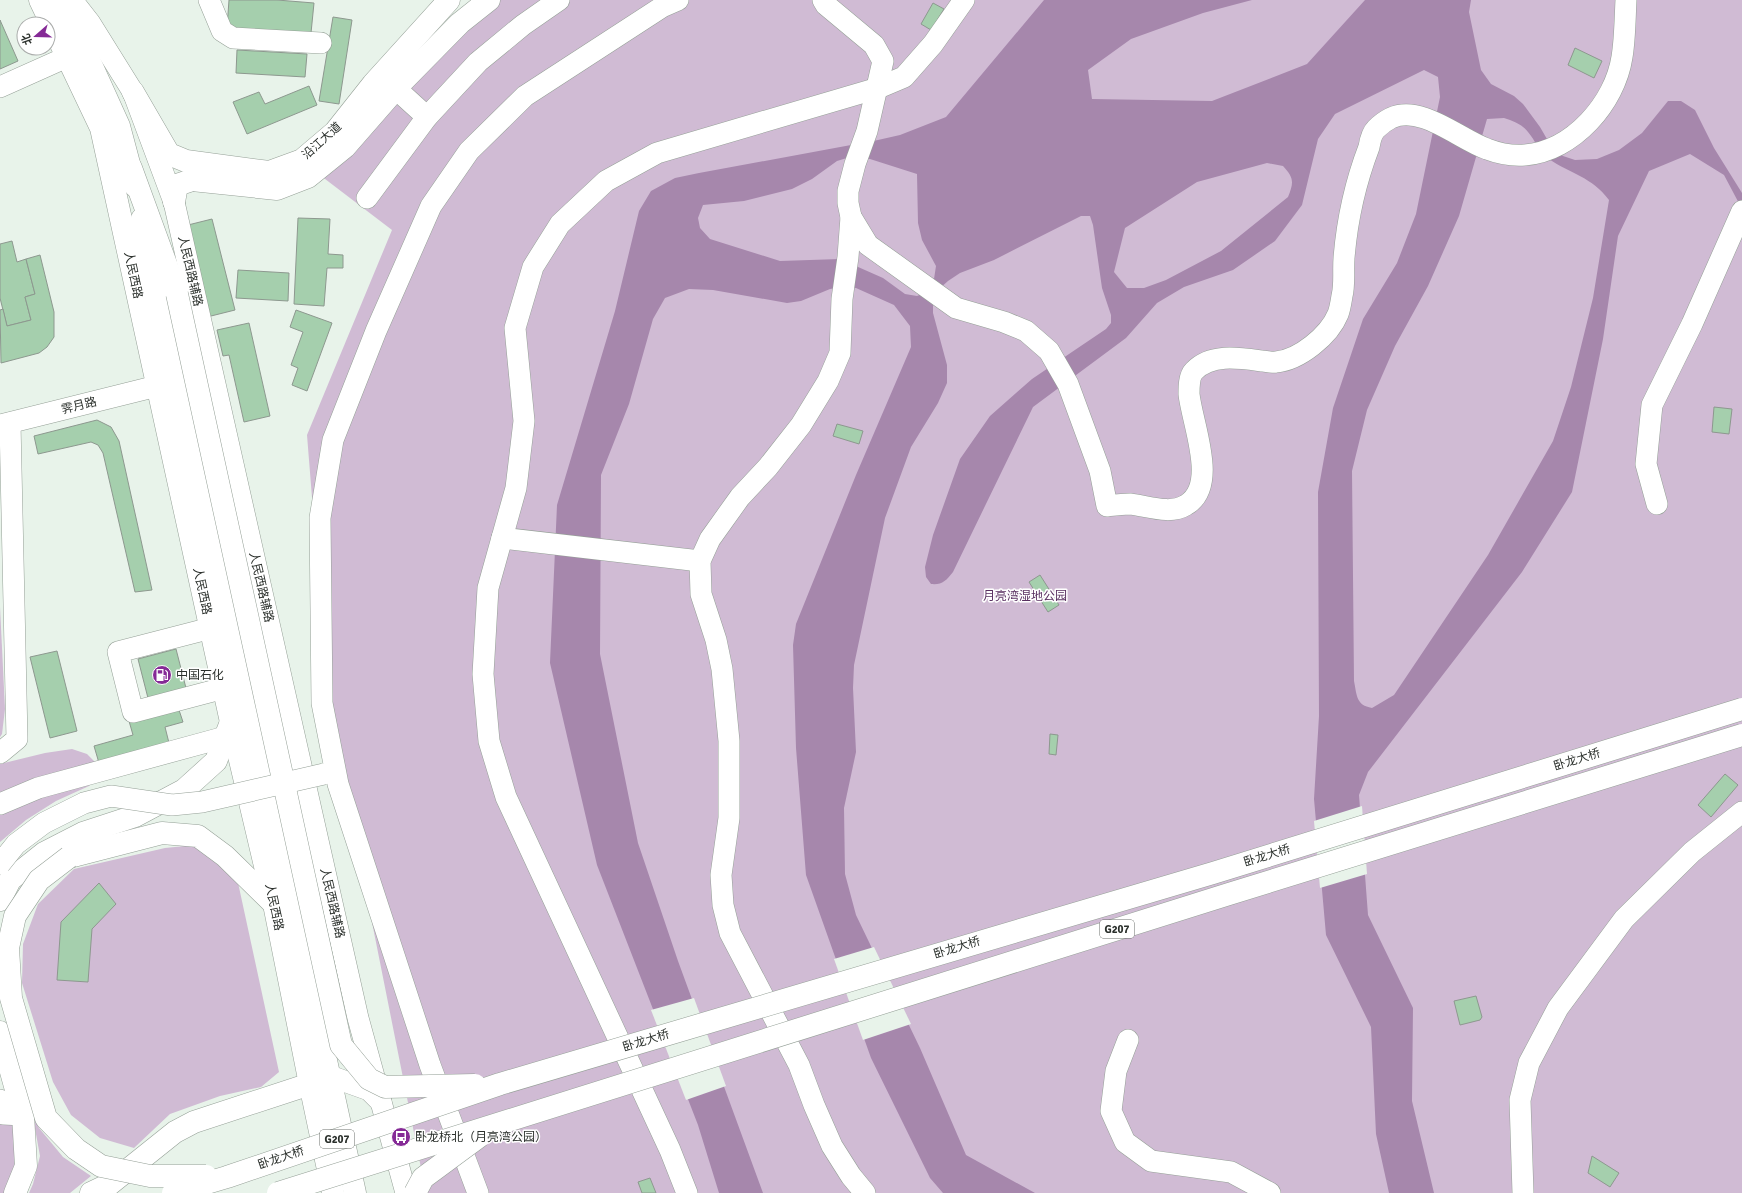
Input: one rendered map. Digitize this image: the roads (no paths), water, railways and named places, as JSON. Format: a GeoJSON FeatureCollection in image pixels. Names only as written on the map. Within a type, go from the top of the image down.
{"type":"FeatureCollection","features":[{"type":"Feature","properties":{"kind":"main road","name":"人民西路"},"geometry":{"type":"LineString","coordinates":[[40,0],[101,128],[224,688],[228,730],[274,904],[333,1193]]}},
{"type":"Feature","properties":{"kind":"main road","name":"人民西路"},"geometry":{"type":"LineString","coordinates":[[62,0],[119,126],[131,168],[355,1193]]}},
{"type":"Feature","properties":{"kind":"main road","name":"沿江大道"},"geometry":{"type":"LineString","coordinates":[[174,202],[177,184],[192,180],[277,189],[308,177],[345,147],[389,82],[449,0]]}},
{"type":"Feature","properties":{"kind":"main road","name":"沿江大道"},"geometry":{"type":"LineString","coordinates":[[133,92],[169,154],[186,161],[269,172],[302,160],[389,82],[489,0]]}},
{"type":"Feature","properties":{"kind":"main road"},"geometry":{"type":"LineString","coordinates":[[131,168],[177,294],[341,1045],[369,1079],[385,1088],[500,1084]]}},
{"type":"Feature","properties":{"kind":"main road","name":"卧龙大桥"},"geometry":{"type":"LineString","coordinates":[[173,1193],[227,1177],[500,1084],[1205,875],[1742,709]]}},
{"type":"Feature","properties":{"kind":"main road"},"geometry":{"type":"LineString","coordinates":[[0,900],[10,880],[44,853],[83,833],[135,816],[184,790],[216,761],[228,730]]}},
{"type":"Feature","properties":{"kind":"main road","name":"卧龙大桥"},"geometry":{"type":"LineString","coordinates":[[278,1193],[1229,894],[1742,735]]}},
{"type":"Feature","properties":{"kind":"main road"},"geometry":{"type":"LineString","coordinates":[[227,1177],[150,1176],[101,1166],[76,1150],[46,1118],[11,998],[8,948],[14,916],[39,880],[69,857],[162,833],[198,836],[225,856],[274,904]]}},
{"type":"Feature","properties":{"kind":"main road"},"geometry":{"type":"LineString","coordinates":[[0,1032],[6,1111],[26,1166],[15,1193]]}},
{"type":"Feature","properties":{"kind":"main road"},"geometry":{"type":"LineString","coordinates":[[91,1193],[110,1184],[175,1132],[194,1122],[310,1084]]}},
{"type":"Feature","properties":{"kind":"main road"},"geometry":{"type":"LineString","coordinates":[[406,1190],[492,1126]]}},
{"type":"Feature","properties":{"kind":"street","name":"人民西路辅路"},"geometry":{"type":"LineString","coordinates":[[72,0],[90,23],[133,92],[174,202],[356,1010],[406,1190]]}},
{"type":"Feature","properties":{"kind":"street"},"geometry":{"type":"LineString","coordinates":[[209,0],[222,31],[233,38],[321,44]]}},
{"type":"Feature","properties":{"kind":"street"},"geometry":{"type":"LineString","coordinates":[[368,198],[427,117],[478,62],[523,25],[559,0]]}},
{"type":"Feature","properties":{"kind":"street"},"geometry":{"type":"LineString","coordinates":[[478,1193],[430,1065],[338,784],[322,703],[320,518],[333,440],[376,331],[431,206],[469,150],[525,96],[662,7],[678,0]]}},
{"type":"Feature","properties":{"kind":"street"},"geometry":{"type":"LineString","coordinates":[[823,0],[826,5],[874,45],[884,61],[867,132],[855,164],[848,191],[848,203],[852,216],[868,245],[956,308],[1004,322],[1026,331],[1049,351],[1068,384],[1100,471],[1106,506],[1132,504],[1161,509],[1184,506],[1195,498],[1202,485],[1203,469],[1191,409],[1189,386],[1192,372],[1200,366],[1218,358],[1276,362],[1303,353],[1320,339],[1337,315],[1343,293],[1344,258],[1349,224],[1363,162],[1375,130],[1391,118],[1410,114],[1424,118],[1486,149],[1508,155],[1538,153],[1559,144],[1584,128],[1602,105],[1614,84],[1622,58],[1626,0]]}},
{"type":"Feature","properties":{"kind":"street"},"geometry":{"type":"LineString","coordinates":[[687,1193],[670,1150],[506,797],[489,741],[483,674],[488,588],[516,488],[524,421],[515,328],[533,267],[560,224],[606,181],[657,153],[878,88],[904,77],[933,44],[964,0]]}},
{"type":"Feature","properties":{"kind":"street"},"geometry":{"type":"LineString","coordinates":[[0,87],[67,57]]}},
{"type":"Feature","properties":{"kind":"street"},"geometry":{"type":"LineString","coordinates":[[389,82],[427,117]]}},
{"type":"Feature","properties":{"kind":"street"},"geometry":{"type":"LineString","coordinates":[[852,216],[842,299],[840,353],[828,381],[801,425],[768,467],[740,498],[710,539],[700,561],[701,594],[716,640],[719,655],[728,733],[729,818],[721,875],[723,905],[730,933],[800,1065],[814,1105],[832,1146],[851,1176],[865,1193]]}},
{"type":"Feature","properties":{"kind":"street"},"geometry":{"type":"LineString","coordinates":[[1657,504],[1646,464],[1652,404],[1692,324],[1739,219]]}},
{"type":"Feature","properties":{"kind":"street","name":"霁月路"},"geometry":{"type":"LineString","coordinates":[[5,424],[158,386]]}},
{"type":"Feature","properties":{"kind":"street"},"geometry":{"type":"LineString","coordinates":[[0,753],[17,739],[5,424]]}},
{"type":"Feature","properties":{"kind":"street"},"geometry":{"type":"LineString","coordinates":[[502,538],[617,553],[700,561]]}},
{"type":"Feature","properties":{"kind":"street"},"geometry":{"type":"LineString","coordinates":[[211,628],[118,652],[133,712],[224,688]]}},
{"type":"Feature","properties":{"kind":"street"},"geometry":{"type":"LineString","coordinates":[[322,679],[310,690],[308,701],[329,798],[338,822],[354,832]]}},
{"type":"Feature","properties":{"kind":"street"},"geometry":{"type":"LineString","coordinates":[[0,804],[38,788],[228,730]]}},
{"type":"Feature","properties":{"kind":"street"},"geometry":{"type":"LineString","coordinates":[[0,864],[16,844],[44,823],[84,803],[111,796],[172,805],[194,803],[324,774]]}},
{"type":"Feature","properties":{"kind":"street"},"geometry":{"type":"LineString","coordinates":[[1523,1193],[1520,1100],[1529,1063],[1558,1008],[1624,919],[1692,852],[1742,812]]}},
{"type":"Feature","properties":{"kind":"street"},"geometry":{"type":"LineString","coordinates":[[1128,1040],[1116,1071],[1111,1111],[1125,1142],[1151,1161],[1231,1172],[1270,1193]]}},
{"type":"Feature","properties":{"kind":"street"},"geometry":{"type":"LineString","coordinates":[[330,1076],[368,1090],[381,1102]]}},
{"type":"Feature","properties":{"kind":"place","name":"中国石化"},"geometry":{"type":"Point","coordinates":[162,675]}},
{"type":"Feature","properties":{"kind":"place","name":"卧龙桥北（月亮湾公园）"},"geometry":{"type":"Point","coordinates":[401,1137]}},
{"type":"Feature","properties":{"kind":"park label","name":"月亮湾湿地公园"},"geometry":{"type":"Point","coordinates":[1025,596]}}]}
